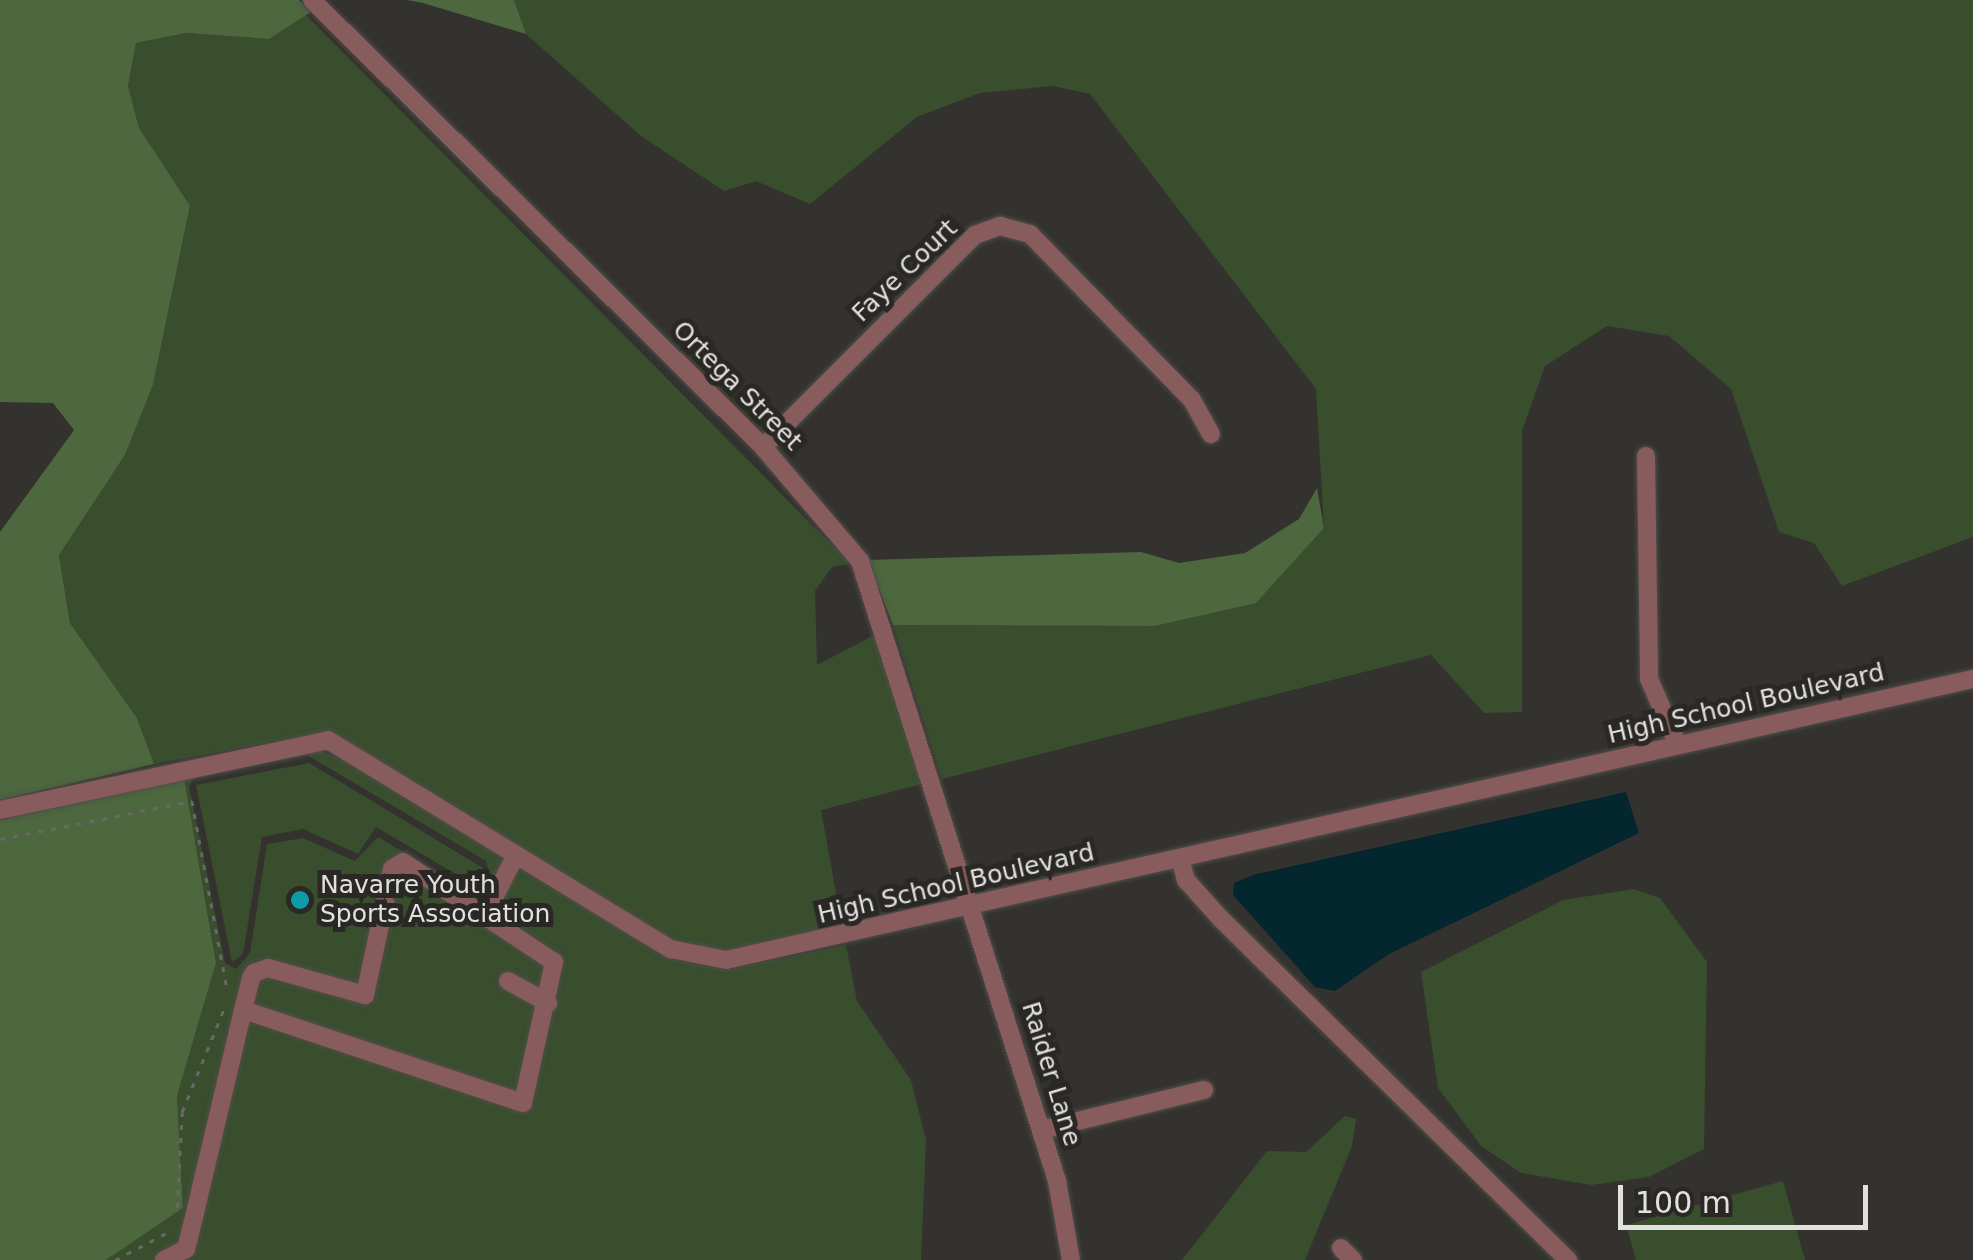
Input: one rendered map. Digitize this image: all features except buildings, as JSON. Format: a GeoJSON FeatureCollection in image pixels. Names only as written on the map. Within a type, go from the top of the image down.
{"type":"FeatureCollection","features":[{"type":"Feature","properties":{"kind":"street","name":"Ortega Street"},"geometry":{"type":"LineString","coordinates":[[312,0],[763,446],[860,561],[974,904]]}},
{"type":"Feature","properties":{"kind":"street","name":"Faye Court"},"geometry":{"type":"LineString","coordinates":[[763,446],[976,235],[1000,226],[1030,234],[1192,400],[1210,434]]}},
{"type":"Feature","properties":{"kind":"street"},"geometry":{"type":"LineString","coordinates":[[1646,456],[1650,680],[1678,745]]}},
{"type":"Feature","properties":{"kind":"street","name":"High School Boulevard"},"geometry":{"type":"LineString","coordinates":[[0,810],[328,740],[516,855],[698,958],[753,957],[1973,679]]}},
{"type":"Feature","properties":{"kind":"street"},"geometry":{"type":"LineString","coordinates":[[486,912],[516,855]]}},
{"type":"Feature","properties":{"kind":"street"},"geometry":{"type":"LineString","coordinates":[[1180,858],[1186,880],[1221,919],[1568,1260]]}},
{"type":"Feature","properties":{"kind":"street"},"geometry":{"type":"LineString","coordinates":[[164,1260],[184,1255],[243,1010],[263,968],[365,995],[398,863],[551,954],[548,1003],[532,1091],[518,1104],[243,1010]]}},
{"type":"Feature","properties":{"kind":"street","name":"Raider Lane"},"geometry":{"type":"LineString","coordinates":[[974,904],[1042,1130],[1071,1260]]}},
{"type":"Feature","properties":{"kind":"street"},"geometry":{"type":"LineString","coordinates":[[508,981],[548,1003]]}},
{"type":"Feature","properties":{"kind":"street"},"geometry":{"type":"LineString","coordinates":[[1042,1130],[1204,1090]]}},
{"type":"Feature","properties":{"kind":"path"},"geometry":{"type":"LineString","coordinates":[[0,840],[185,798],[198,812],[228,1001],[182,1112],[175,1226],[115,1260]]}},
{"type":"Feature","properties":{"kind":"green space"},"geometry":{"type":"Polygon","coordinates":[[[0,0],[299,0],[311,12],[269,39],[186,33],[136,43],[128,86],[139,128],[190,206],[153,385],[125,455],[59,555],[70,623],[137,718],[154,764],[0,800],[0,532],[74,430],[53,403],[0,402],[0,0]]]}},
{"type":"Feature","properties":{"kind":"green space"},"geometry":{"type":"Polygon","coordinates":[[[407,0],[514,0],[526,34],[423,3],[407,0]]]}},
{"type":"Feature","properties":{"kind":"green space"},"geometry":{"type":"Polygon","coordinates":[[[514,0],[1973,0],[1973,537],[1842,586],[1814,543],[1779,532],[1731,389],[1669,336],[1607,326],[1545,366],[1522,431],[1522,712],[1484,713],[1431,655],[942,779],[893,625],[1155,626],[1256,602],[1324,528],[1316,389],[1090,94],[1053,86],[980,93],[917,117],[810,204],[756,181],[724,191],[641,136],[526,34],[514,0]]]}},
{"type":"Feature","properties":{"kind":"green space"},"geometry":{"type":"Polygon","coordinates":[[[306,15],[851,564],[832,567],[815,591],[817,665],[878,633],[926,783],[821,810],[842,926],[725,951],[673,940],[330,731],[154,764],[137,718],[70,623],[59,554],[125,455],[153,385],[190,207],[139,128],[128,87],[136,43],[186,33],[269,39],[306,15]]]}},
{"type":"Feature","properties":{"kind":"green space"},"geometry":{"type":"Polygon","coordinates":[[[1317,488],[1324,528],[1256,603],[1155,626],[893,625],[868,560],[1141,552],[1179,563],[1245,553],[1299,519],[1317,488]]]}},
{"type":"Feature","properties":{"kind":"green space"},"geometry":{"type":"Polygon","coordinates":[[[311,748],[350,761],[668,958],[726,970],[846,945],[857,1001],[911,1080],[926,1140],[921,1260],[106,1260],[183,1208],[177,1096],[216,963],[184,777],[311,748]],[[307,755],[195,777],[189,786],[225,963],[236,969],[250,953],[267,844],[303,838],[355,861],[378,837],[471,892],[489,873],[486,861],[307,755]]]}},
{"type":"Feature","properties":{"kind":"green space"},"geometry":{"type":"Polygon","coordinates":[[[309,763],[483,868],[474,885],[376,827],[358,854],[303,829],[262,837],[243,954],[232,962],[196,785],[309,763]]]}},
{"type":"Feature","properties":{"kind":"green space"},"geometry":{"type":"Polygon","coordinates":[[[184,777],[216,963],[177,1096],[183,1208],[106,1260],[0,1260],[0,820],[184,777]]]}},
{"type":"Feature","properties":{"kind":"green space"},"geometry":{"type":"Polygon","coordinates":[[[1634,889],[1660,898],[1707,962],[1704,1149],[1649,1177],[1591,1185],[1521,1173],[1481,1146],[1438,1088],[1421,972],[1563,900],[1634,889]]]}},
{"type":"Feature","properties":{"kind":"green space"},"geometry":{"type":"Polygon","coordinates":[[[1345,1116],[1356,1119],[1352,1146],[1305,1260],[1182,1260],[1267,1151],[1306,1152],[1345,1116]]]}},
{"type":"Feature","properties":{"kind":"green space"},"geometry":{"type":"Polygon","coordinates":[[[1783,1181],[1805,1260],[1636,1260],[1626,1225],[1783,1181]]]}},
{"type":"Feature","properties":{"kind":"water"},"geometry":{"type":"Polygon","coordinates":[[[1626,792],[1639,833],[1389,954],[1335,991],[1315,987],[1233,895],[1234,883],[1253,875],[1626,792]]]}},
{"type":"Feature","properties":{"kind":"place","name":"Navarre Youth Sports Association"},"geometry":{"type":"Point","coordinates":[300,900]}}]}
